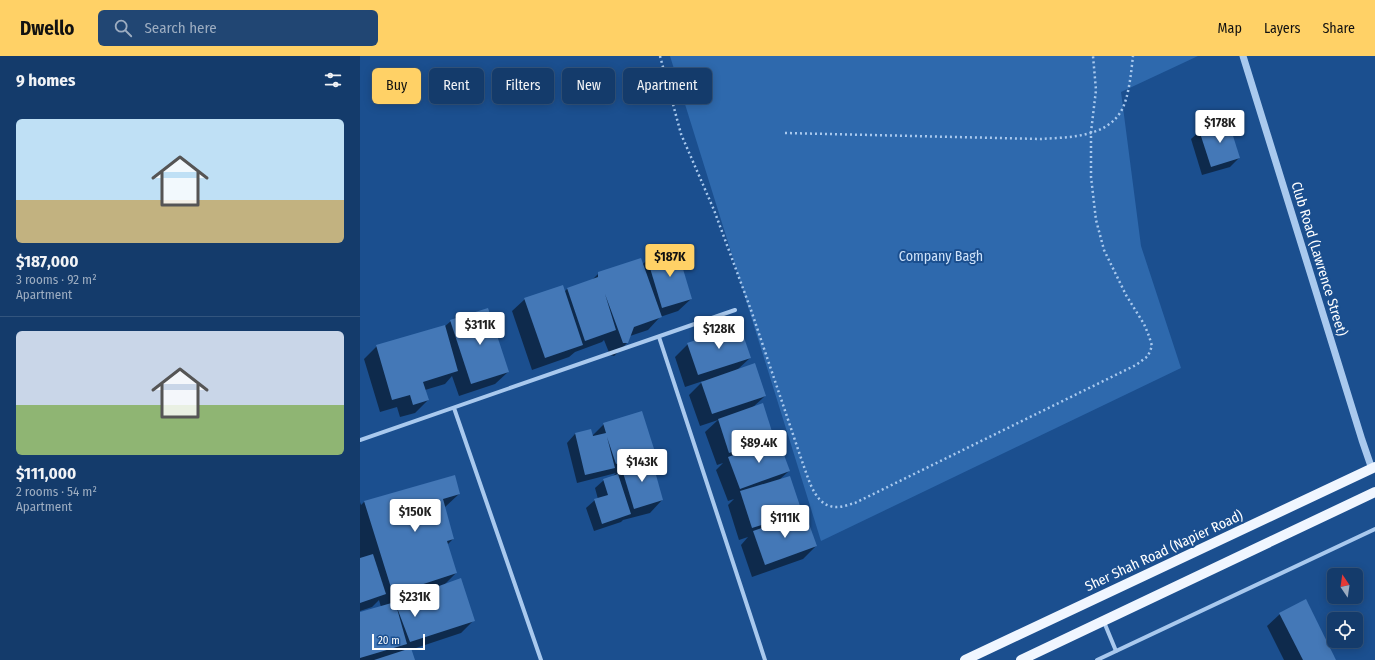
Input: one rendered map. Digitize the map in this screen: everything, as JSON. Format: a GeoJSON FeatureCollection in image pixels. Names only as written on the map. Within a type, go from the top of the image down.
{"type":"FeatureCollection","features":[{"type":"Feature","properties":{"kind":"main road","name":"Sher Shah Road (Napier Road)"},"geometry":{"type":"LineString","coordinates":[[965,660],[1374,468]]}},
{"type":"Feature","properties":{"kind":"main road"},"geometry":{"type":"LineString","coordinates":[[1021,660],[1375,492]]}},
{"type":"Feature","properties":{"kind":"street","name":"Club Road (Lawrence Street)"},"geometry":{"type":"LineString","coordinates":[[1243,56],[1362,440],[1374,468]]}},
{"type":"Feature","properties":{"kind":"street"},"geometry":{"type":"LineString","coordinates":[[360,440],[736,310]]}},
{"type":"Feature","properties":{"kind":"street"},"geometry":{"type":"LineString","coordinates":[[659,337],[765,660]]}},
{"type":"Feature","properties":{"kind":"street"},"geometry":{"type":"LineString","coordinates":[[454,408],[541,660]]}},
{"type":"Feature","properties":{"kind":"street"},"geometry":{"type":"LineString","coordinates":[[1097,660],[1375,529]]}},
{"type":"Feature","properties":{"kind":"street"},"geometry":{"type":"LineString","coordinates":[[1104,621],[1116,651]]}},
{"type":"Feature","properties":{"kind":"path"},"geometry":{"type":"LineString","coordinates":[[660,56],[681,134],[714,210],[748,302],[803,464],[813,489],[819,499],[829,506],[840,507],[862,499],[1136,365],[1148,356],[1152,346],[1149,336],[1144,324],[1126,295],[1104,250],[1096,220],[1092,177],[1091,132],[1096,90],[1093,56]]}},
{"type":"Feature","properties":{"kind":"path"},"geometry":{"type":"LineString","coordinates":[[785,133],[1041,139],[1063,138],[1101,130],[1112,122],[1120,112],[1128,88],[1133,56]]}},
{"type":"Feature","properties":{"kind":"green space","name":"Company Bagh"},"geometry":{"type":"Polygon","coordinates":[[[670,56],[1198,56],[1121,92],[1141,246],[1181,368],[821,541],[685,104],[712,104],[712,68],[674,68],[670,56]]]}},
{"type":"Feature","properties":{"kind":"building"},"geometry":{"type":"Polygon","coordinates":[[[1228,120],[1240,158],[1211,167],[1199,130],[1228,120]]]}},
{"type":"Feature","properties":{"kind":"building"},"geometry":{"type":"Polygon","coordinates":[[[677,249],[692,299],[662,308],[647,258],[677,249]]]}},
{"type":"Feature","properties":{"kind":"building"},"geometry":{"type":"Polygon","coordinates":[[[641,258],[662,317],[634,327],[628,343],[623,343],[605,294],[616,330],[585,341],[567,288],[598,277],[598,272],[641,258]]]}},
{"type":"Feature","properties":{"kind":"building"},"geometry":{"type":"Polygon","coordinates":[[[563,285],[583,345],[545,358],[524,298],[563,285]]]}},
{"type":"Feature","properties":{"kind":"building"},"geometry":{"type":"Polygon","coordinates":[[[488,308],[509,372],[471,384],[450,320],[488,308]]]}},
{"type":"Feature","properties":{"kind":"building"},"geometry":{"type":"Polygon","coordinates":[[[445,325],[458,371],[423,382],[429,400],[413,405],[410,395],[392,400],[376,345],[445,325]]]}},
{"type":"Feature","properties":{"kind":"building"},"geometry":{"type":"Polygon","coordinates":[[[740,326],[751,358],[698,375],[687,343],[740,326]]]}},
{"type":"Feature","properties":{"kind":"building"},"geometry":{"type":"Polygon","coordinates":[[[755,363],[766,396],[712,414],[701,382],[755,363]]]}},
{"type":"Feature","properties":{"kind":"building"},"geometry":{"type":"Polygon","coordinates":[[[763,403],[774,438],[729,453],[718,419],[763,403]]]}},
{"type":"Feature","properties":{"kind":"building"},"geometry":{"type":"Polygon","coordinates":[[[642,411],[655,452],[616,464],[607,437],[615,468],[585,475],[575,433],[591,429],[593,436],[606,433],[603,423],[642,411]]]}},
{"type":"Feature","properties":{"kind":"building"},"geometry":{"type":"Polygon","coordinates":[[[778,439],[790,471],[740,489],[728,457],[778,439]]]}},
{"type":"Feature","properties":{"kind":"building"},"geometry":{"type":"Polygon","coordinates":[[[651,457],[663,500],[634,509],[621,466],[651,457]]]}},
{"type":"Feature","properties":{"kind":"building"},"geometry":{"type":"Polygon","coordinates":[[[618,474],[631,514],[602,524],[594,499],[608,495],[603,479],[618,474]]]}},
{"type":"Feature","properties":{"kind":"building"},"geometry":{"type":"Polygon","coordinates":[[[455,475],[460,494],[443,499],[454,539],[447,541],[457,573],[393,594],[364,501],[455,475]]]}},
{"type":"Feature","properties":{"kind":"building"},"geometry":{"type":"Polygon","coordinates":[[[790,476],[802,512],[752,528],[740,491],[790,476]]]}},
{"type":"Feature","properties":{"kind":"building"},"geometry":{"type":"Polygon","coordinates":[[[805,513],[817,546],[765,565],[753,531],[805,513]]]}},
{"type":"Feature","properties":{"kind":"building"},"geometry":{"type":"Polygon","coordinates":[[[373,554],[386,594],[360,603],[360,558],[373,554]]]}},
{"type":"Feature","properties":{"kind":"building"},"geometry":{"type":"Polygon","coordinates":[[[461,578],[475,621],[410,642],[396,605],[407,644],[360,658],[360,612],[395,602],[461,578]]]}},
{"type":"Feature","properties":{"kind":"building"},"geometry":{"type":"Polygon","coordinates":[[[1306,599],[1327,642],[1327,648],[1330,648],[1336,660],[1303,660],[1279,613],[1306,599]]]}},
{"type":"Feature","properties":{"kind":"building"},"geometry":{"type":"Polygon","coordinates":[[[411,648],[415,660],[374,660],[411,648]]]}}]}
